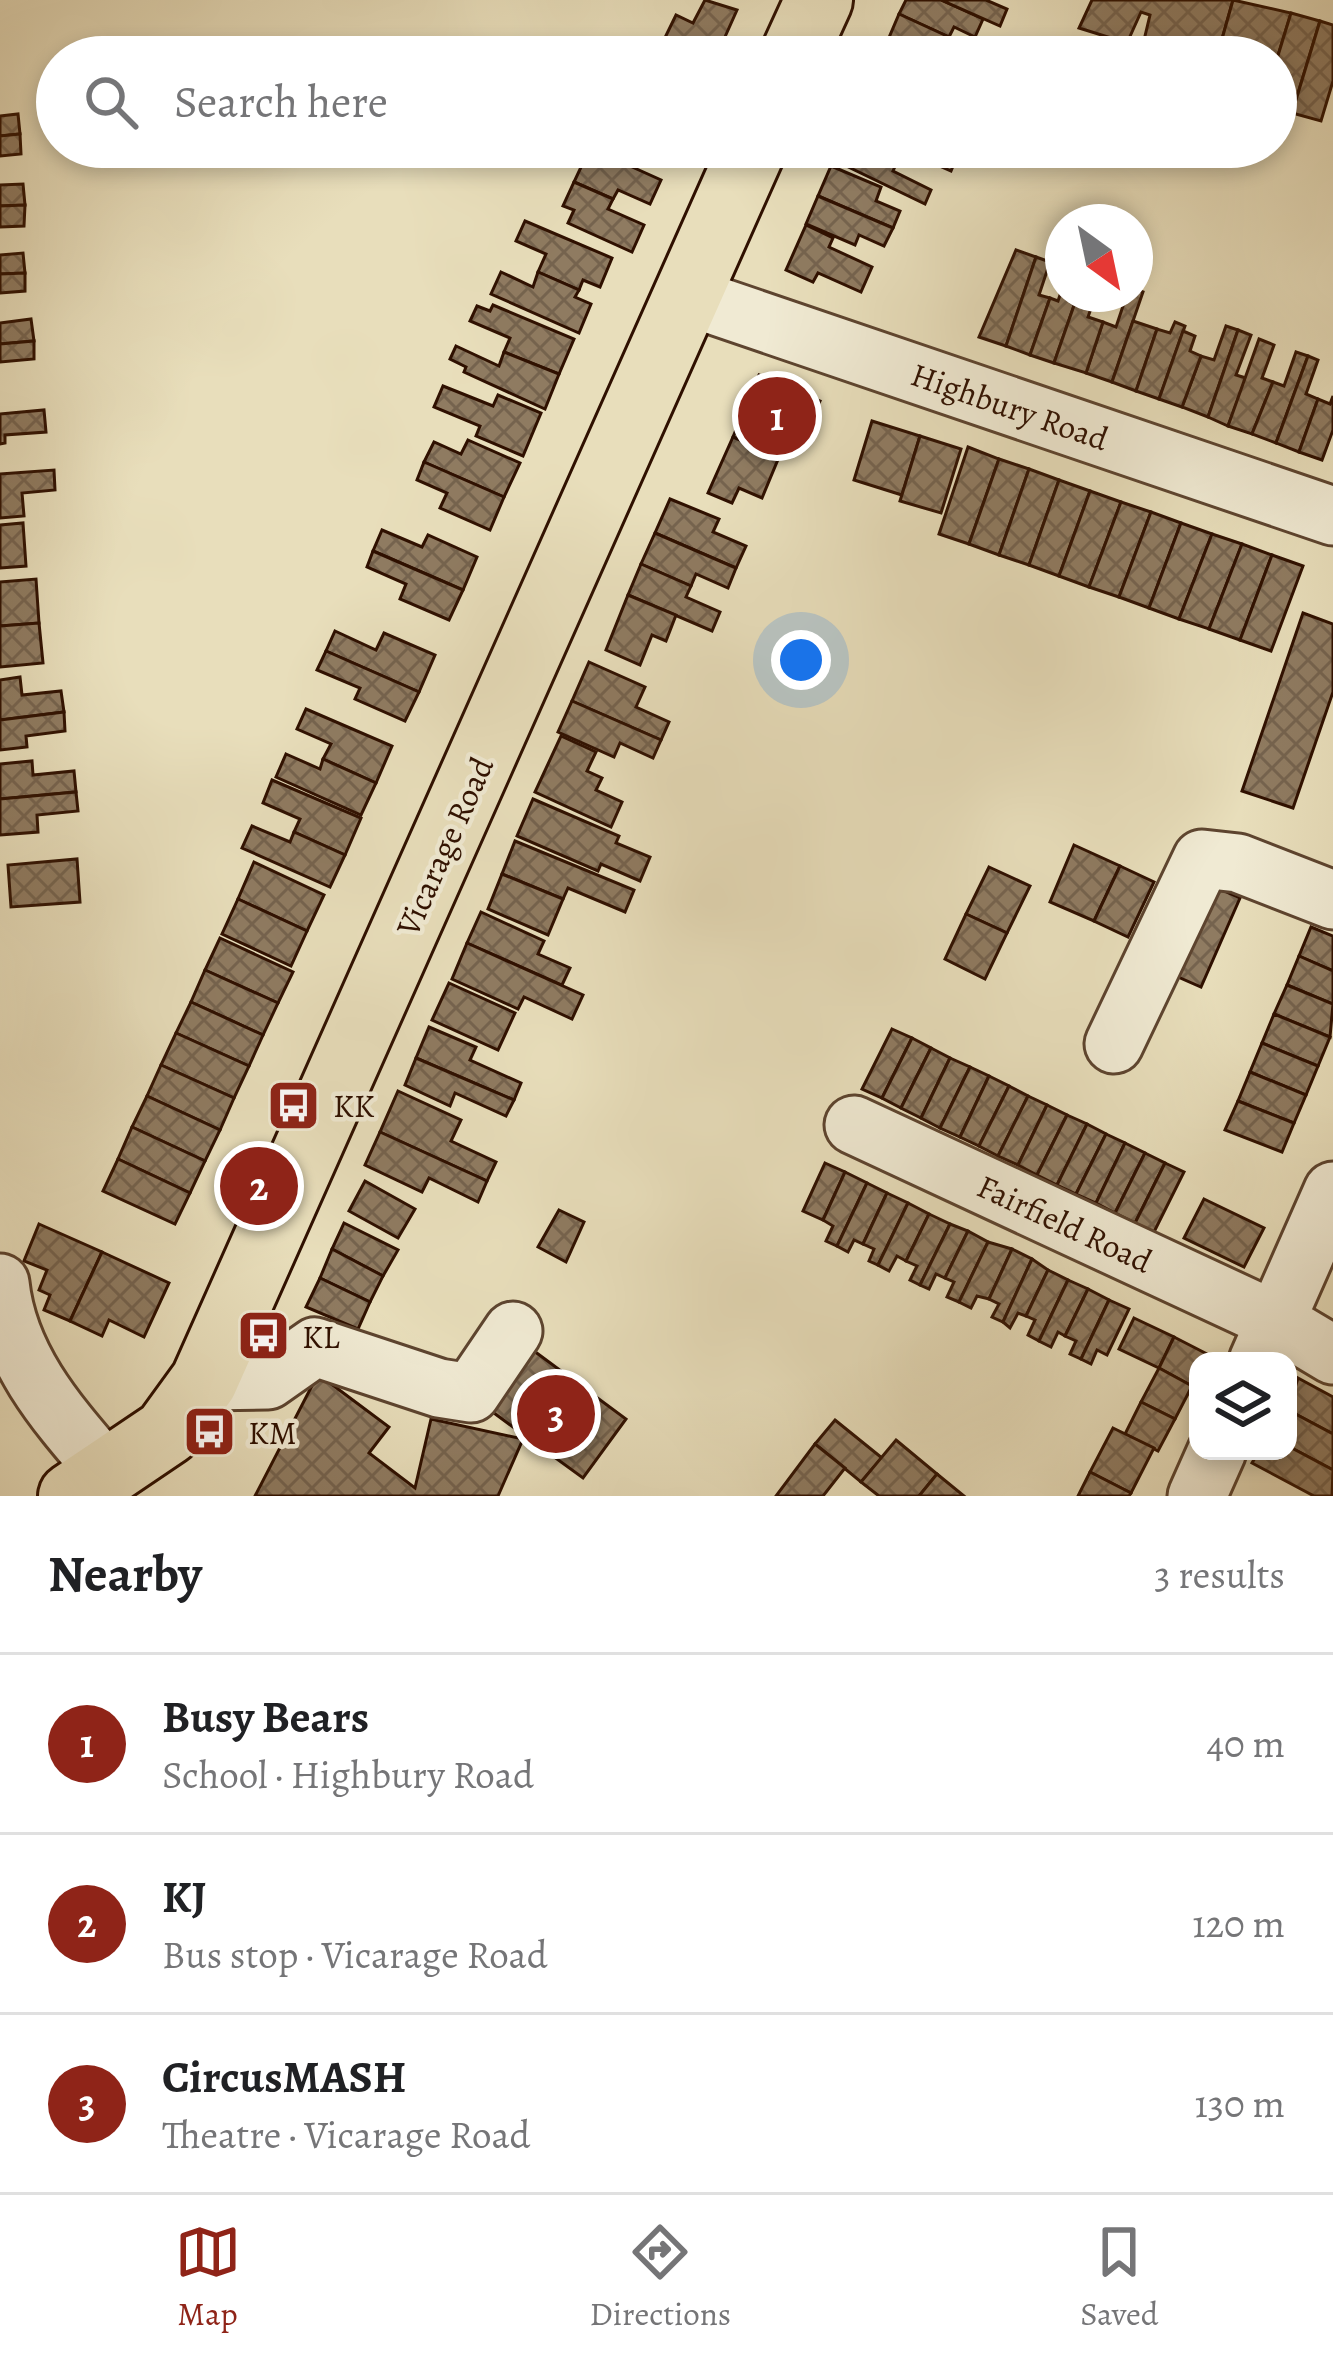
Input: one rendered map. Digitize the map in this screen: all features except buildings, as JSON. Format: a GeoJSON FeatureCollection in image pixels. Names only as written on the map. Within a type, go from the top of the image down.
{"type":"FeatureCollection","features":[{"type":"Feature","properties":{"kind":"main road"},"geometry":{"type":"LineString","coordinates":[[803,36],[819,0]]}},
{"type":"Feature","properties":{"kind":"main road","name":"Vicarage Road"},"geometry":{"type":"LineString","coordinates":[[90,1484],[166,1432],[204,1381],[744,168]]}},
{"type":"Feature","properties":{"kind":"street","name":"Highbury Road"},"geometry":{"type":"LineString","coordinates":[[687,296],[1333,516]]}},
{"type":"Feature","properties":{"kind":"street"},"geometry":{"type":"LineString","coordinates":[[1114,1044],[1202,859],[1238,863],[1333,900]]}},
{"type":"Feature","properties":{"kind":"street","name":"Fairfield Road"},"geometry":{"type":"LineString","coordinates":[[854,1125],[1267,1341],[1333,1355]]}},
{"type":"Feature","properties":{"kind":"street"},"geometry":{"type":"LineString","coordinates":[[1267,1341],[1333,1191]]}},
{"type":"Feature","properties":{"kind":"street"},"geometry":{"type":"LineString","coordinates":[[0,1283],[21,1357],[90,1484]]}},
{"type":"Feature","properties":{"kind":"street"},"geometry":{"type":"LineString","coordinates":[[204,1381],[268,1381],[315,1346],[439,1388],[471,1393],[513,1330]]}},
{"type":"Feature","properties":{"kind":"street"},"geometry":{"type":"LineString","coordinates":[[1196,1496],[1213,1460]]}},
{"type":"Feature","properties":{"kind":"place","name":"Busy Bears"},"geometry":{"type":"Point","coordinates":[777,416]}},
{"type":"Feature","properties":{"kind":"place","name":"KK"},"geometry":{"type":"Point","coordinates":[294,1105]}},
{"type":"Feature","properties":{"kind":"place","name":"KJ"},"geometry":{"type":"Point","coordinates":[259,1186]}},
{"type":"Feature","properties":{"kind":"place","name":"KL"},"geometry":{"type":"Point","coordinates":[263,1336]}},
{"type":"Feature","properties":{"kind":"place","name":"CircusMASH"},"geometry":{"type":"Point","coordinates":[556,1414]}},
{"type":"Feature","properties":{"kind":"place","name":"KM"},"geometry":{"type":"Point","coordinates":[209,1432]}}]}
